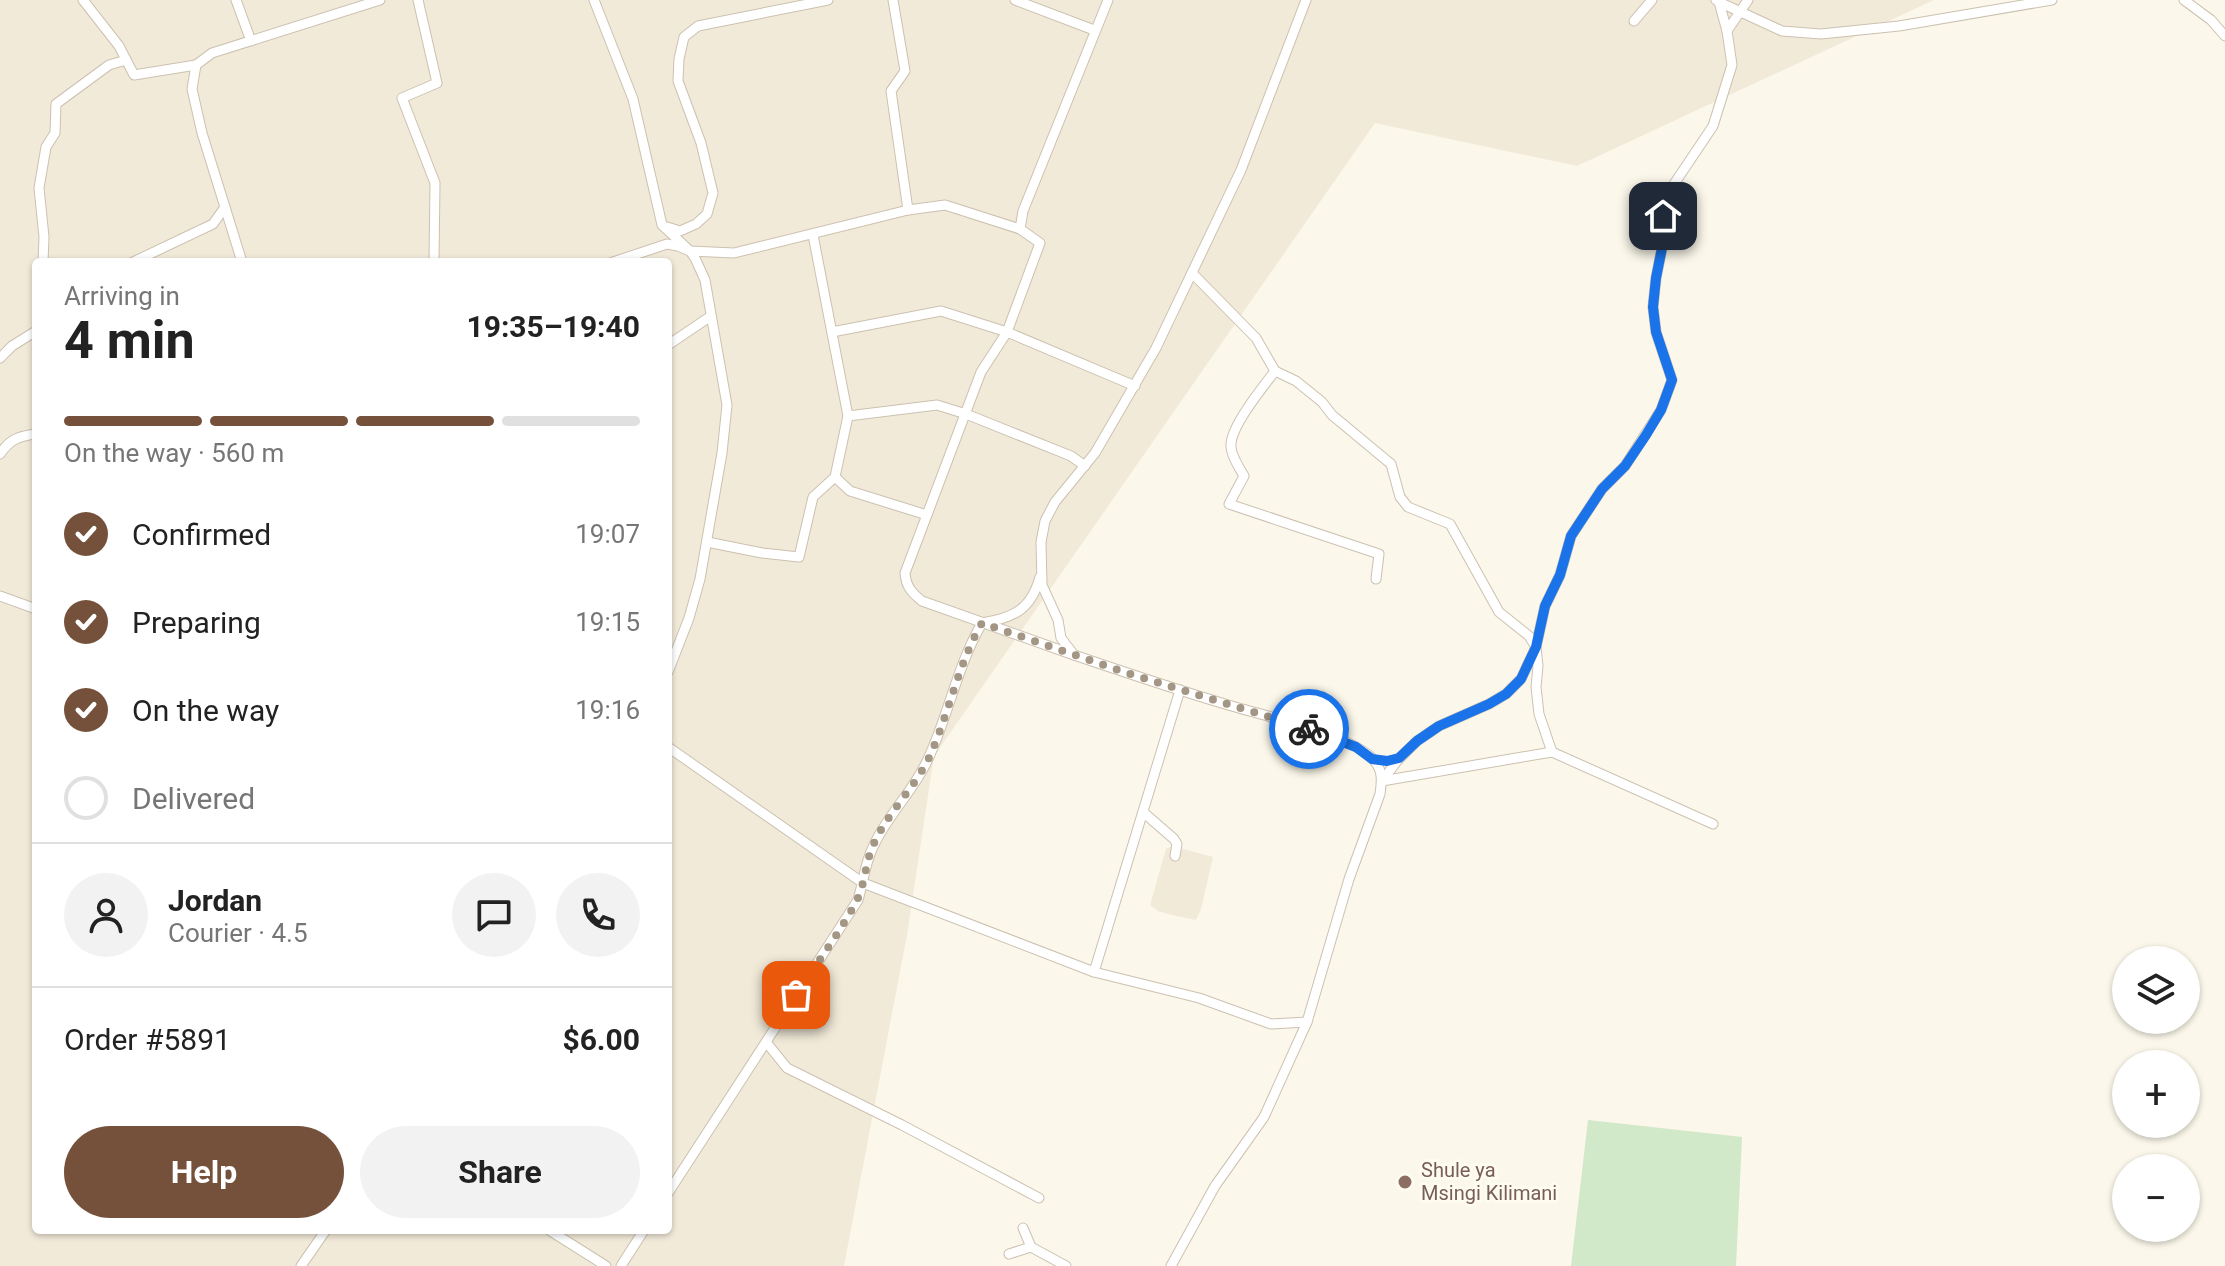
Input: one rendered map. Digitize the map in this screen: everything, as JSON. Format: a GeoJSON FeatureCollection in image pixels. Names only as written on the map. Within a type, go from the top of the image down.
{"type":"FeatureCollection","features":[{"type":"Feature","properties":{"kind":"street"},"geometry":{"type":"LineString","coordinates":[[83,0],[119,46],[134,75],[196,65],[212,53],[380,0]]}},
{"type":"Feature","properties":{"kind":"street"},"geometry":{"type":"LineString","coordinates":[[236,0],[251,41]]}},
{"type":"Feature","properties":{"kind":"street"},"geometry":{"type":"LineString","coordinates":[[418,0],[437,83],[402,98],[435,183],[434,258]]}},
{"type":"Feature","properties":{"kind":"street"},"geometry":{"type":"LineString","coordinates":[[594,0],[633,99],[662,225],[690,251],[705,280],[727,415],[700,579],[672,662]]}},
{"type":"Feature","properties":{"kind":"street"},"geometry":{"type":"LineString","coordinates":[[662,225],[680,231],[696,224],[707,214],[713,193],[701,143],[678,81],[684,37],[698,26],[828,0]]}},
{"type":"Feature","properties":{"kind":"street"},"geometry":{"type":"LineString","coordinates":[[893,0],[905,71],[891,91],[908,210]]}},
{"type":"Feature","properties":{"kind":"street"},"geometry":{"type":"LineString","coordinates":[[1015,0],[1094,30]]}},
{"type":"Feature","properties":{"kind":"street"},"geometry":{"type":"LineString","coordinates":[[1020,229],[1023,211],[1108,0]]}},
{"type":"Feature","properties":{"kind":"street"},"geometry":{"type":"LineString","coordinates":[[1074,655],[1061,638],[1058,620],[1042,585],[1041,542],[1045,521],[1055,502],[1095,453],[1156,348],[1241,170],[1306,0]]}},
{"type":"Feature","properties":{"kind":"street"},"geometry":{"type":"LineString","coordinates":[[1634,21],[1652,0]]}},
{"type":"Feature","properties":{"kind":"street"},"geometry":{"type":"LineString","coordinates":[[1727,31],[1748,0]]}},
{"type":"Feature","properties":{"kind":"street"},"geometry":{"type":"LineString","coordinates":[[1717,1],[1782,31],[1821,34],[1899,26],[2052,0]]}},
{"type":"Feature","properties":{"kind":"street"},"geometry":{"type":"LineString","coordinates":[[2184,0],[2211,20],[2225,36]]}},
{"type":"Feature","properties":{"kind":"street"},"geometry":{"type":"LineString","coordinates":[[1382,781],[1417,741],[1439,726],[1506,694],[1521,679],[1536,647],[1545,606],[1560,575],[1571,536],[1602,489],[1625,466],[1661,410],[1672,380],[1656,332],[1653,307],[1664,238],[1663,216],[1670,190],[1713,126],[1732,65],[1727,31],[1717,1]]}},
{"type":"Feature","properties":{"kind":"street"},"geometry":{"type":"LineString","coordinates":[[43,258],[39,188],[46,147],[55,133],[56,104],[109,65],[126,60]]}},
{"type":"Feature","properties":{"kind":"street"},"geometry":{"type":"LineString","coordinates":[[196,65],[192,89],[202,133],[241,258]]}},
{"type":"Feature","properties":{"kind":"street"},"geometry":{"type":"LineString","coordinates":[[625,258],[667,244],[690,251],[734,253],[908,210],[945,205],[1020,229],[1040,243],[1007,332],[981,372],[905,573],[906,584],[912,593],[922,601],[1074,655],[1298,725],[1356,747],[1380,768],[1380,794],[1349,879],[1307,1022],[1264,1117],[1215,1186],[1171,1266]]}},
{"type":"Feature","properties":{"kind":"street"},"geometry":{"type":"LineString","coordinates":[[141,258],[213,224],[225,207]]}},
{"type":"Feature","properties":{"kind":"street"},"geometry":{"type":"LineString","coordinates":[[707,542],[799,557],[813,497],[835,477],[848,416],[813,235]]}},
{"type":"Feature","properties":{"kind":"street"},"geometry":{"type":"LineString","coordinates":[[1192,273],[1256,338],[1275,371],[1296,381],[1391,464],[1400,497],[1408,507],[1450,524],[1499,612],[1529,636],[1536,647],[1539,714],[1552,752]]}},
{"type":"Feature","properties":{"kind":"street"},"geometry":{"type":"LineString","coordinates":[[832,332],[941,311],[1007,332],[1135,386]]}},
{"type":"Feature","properties":{"kind":"street"},"geometry":{"type":"LineString","coordinates":[[672,342],[711,316]]}},
{"type":"Feature","properties":{"kind":"street"},"geometry":{"type":"LineString","coordinates":[[0,358],[32,334]]}},
{"type":"Feature","properties":{"kind":"street"},"geometry":{"type":"LineString","coordinates":[[1275,371],[1245,411],[1230,443],[1244,476],[1229,504],[1379,554],[1376,579]]}},
{"type":"Feature","properties":{"kind":"street"},"geometry":{"type":"LineString","coordinates":[[848,416],[937,405],[1071,456],[1085,466]]}},
{"type":"Feature","properties":{"kind":"street"},"geometry":{"type":"LineString","coordinates":[[0,454],[11,440],[32,435]]}},
{"type":"Feature","properties":{"kind":"street"},"geometry":{"type":"LineString","coordinates":[[0,437],[11,440]]}},
{"type":"Feature","properties":{"kind":"street"},"geometry":{"type":"LineString","coordinates":[[835,477],[850,491],[927,515]]}},
{"type":"Feature","properties":{"kind":"street"},"geometry":{"type":"LineString","coordinates":[[982,623],[1017,614],[1037,589],[1041,574]]}},
{"type":"Feature","properties":{"kind":"street"},"geometry":{"type":"LineString","coordinates":[[0,596],[32,608]]}},
{"type":"Feature","properties":{"kind":"street"},"geometry":{"type":"LineString","coordinates":[[672,1187],[858,900],[872,849],[927,761],[958,674],[982,623]]}},
{"type":"Feature","properties":{"kind":"street"},"geometry":{"type":"LineString","coordinates":[[1094,972],[1180,690]]}},
{"type":"Feature","properties":{"kind":"street"},"geometry":{"type":"LineString","coordinates":[[672,750],[863,883],[1094,972],[1199,998],[1271,1024],[1307,1022]]}},
{"type":"Feature","properties":{"kind":"street"},"geometry":{"type":"LineString","coordinates":[[1382,781],[1552,752],[1713,824]]}},
{"type":"Feature","properties":{"kind":"street"},"geometry":{"type":"LineString","coordinates":[[1372,759],[1387,761],[1399,758]]}},
{"type":"Feature","properties":{"kind":"street"},"geometry":{"type":"LineString","coordinates":[[1144,816],[1174,839],[1177,844],[1175,856]]}},
{"type":"Feature","properties":{"kind":"street"},"geometry":{"type":"LineString","coordinates":[[766,1042],[787,1068],[1039,1198]]}},
{"type":"Feature","properties":{"kind":"street"},"geometry":{"type":"LineString","coordinates":[[1023,1228],[1031,1247],[1066,1266]]}},
{"type":"Feature","properties":{"kind":"street"},"geometry":{"type":"LineString","coordinates":[[301,1266],[323,1234]]}},
{"type":"Feature","properties":{"kind":"street"},"geometry":{"type":"LineString","coordinates":[[555,1234],[606,1266]]}},
{"type":"Feature","properties":{"kind":"street"},"geometry":{"type":"LineString","coordinates":[[621,1266],[641,1234]]}},
{"type":"Feature","properties":{"kind":"street"},"geometry":{"type":"LineString","coordinates":[[1009,1254],[1031,1247]]}},
{"type":"Feature","properties":{"kind":"shaded area"},"geometry":{"type":"Polygon","coordinates":[[[0,0],[1934,0],[1577,166],[1375,123],[934,756],[907,935],[844,1266],[0,1266],[0,0]]]}},
{"type":"Feature","properties":{"kind":"shaded area"},"geometry":{"type":"Polygon","coordinates":[[[1172,846],[1213,857],[1196,920],[1158,911],[1150,905],[1166,849],[1172,846]]]}},
{"type":"Feature","properties":{"kind":"green space"},"geometry":{"type":"Polygon","coordinates":[[[1588,1120],[1742,1137],[1736,1266],[1571,1266],[1588,1120]]]}},
{"type":"Feature","properties":{"kind":"way so far"},"geometry":{"type":"LineString","coordinates":[[796,995],[858,900],[872,849],[927,761],[958,674],[982,623],[1127,673],[1309,729]]}},
{"type":"Feature","properties":{"kind":"place","name":"Shule ya Msingi Kilimani"},"geometry":{"type":"Point","coordinates":[1405,1182]}},
{"type":"Feature","properties":{"kind":"route"},"geometry":{"type":"LineString","coordinates":[[1309,729],[1356,747],[1372,759],[1387,761],[1399,758],[1439,726],[1506,694],[1521,679],[1536,647],[1545,606],[1560,575],[1571,536],[1602,489],[1625,466],[1646,435],[1661,410],[1672,380],[1656,332],[1653,307],[1664,238],[1663,216]]}}]}
